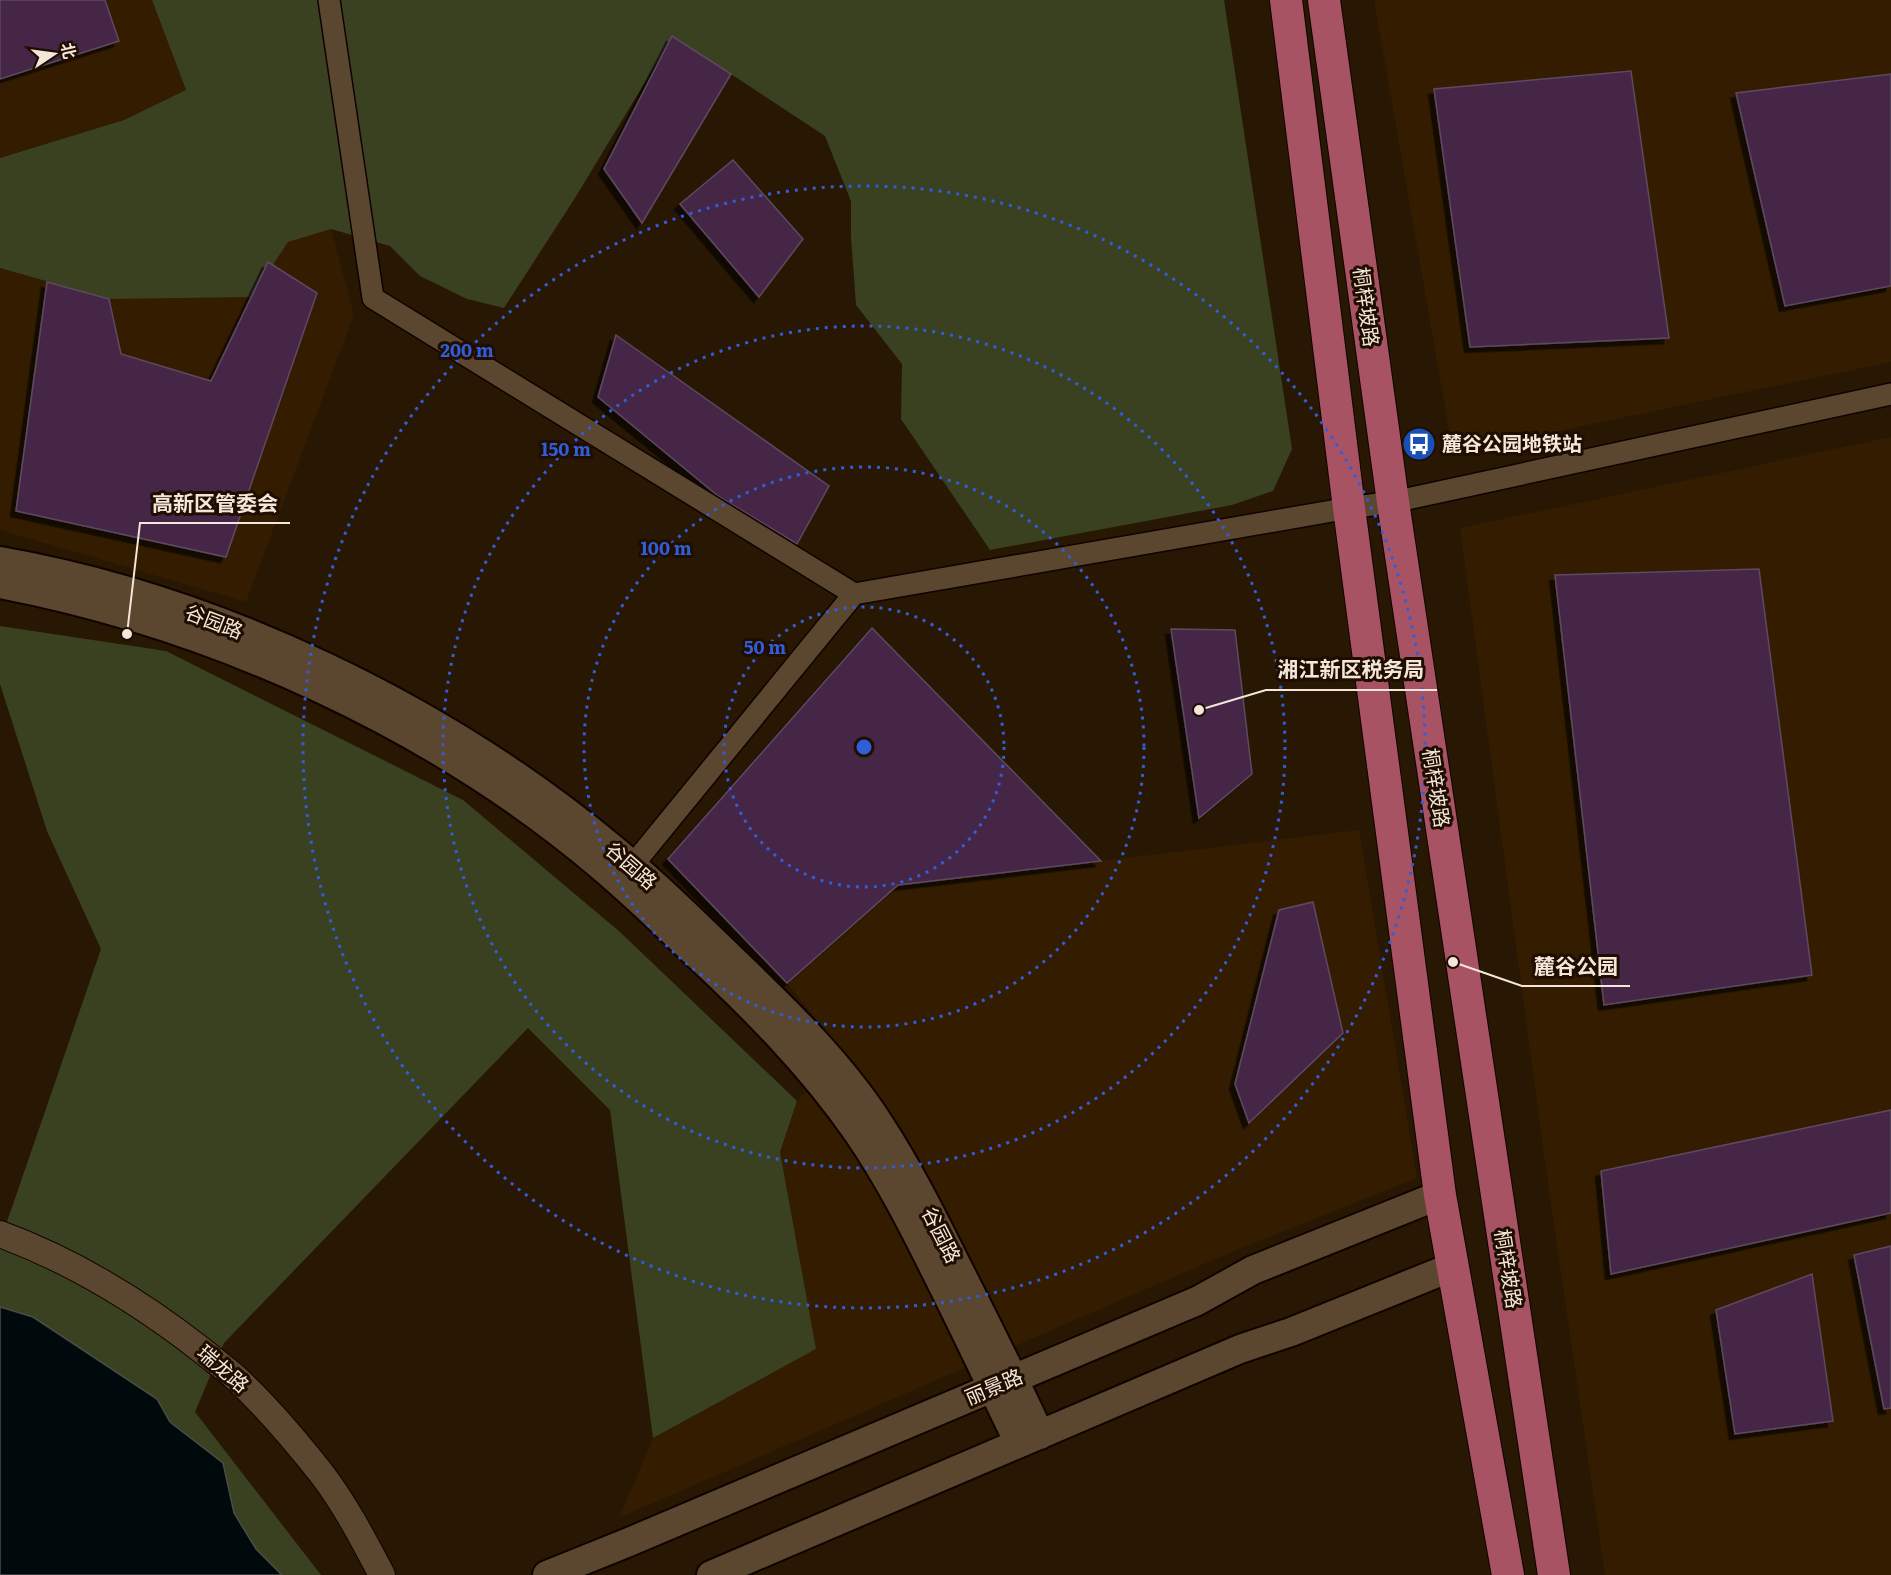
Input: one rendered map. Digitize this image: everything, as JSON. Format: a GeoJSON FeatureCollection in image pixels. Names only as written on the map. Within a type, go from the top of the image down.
{"type":"FeatureCollection","features":[{"type":"Feature","properties":{"kind":"main road"},"geometry":{"type":"LineString","coordinates":[[1286,0],[1349,508],[1440,1195],[1508,1575]]}},
{"type":"Feature","properties":{"kind":"main road","name":"桐梓坡路"},"geometry":{"type":"LineString","coordinates":[[1324,0],[1393,502],[1554,1575]]}},
{"type":"Feature","properties":{"kind":"main road","name":"谷园路"},"geometry":{"type":"LineString","coordinates":[[0,561],[86,580],[150,598],[226,625],[386,697],[452,734],[510,772],[555,804],[632,866],[672,901],[816,1043],[879,1123],[915,1184],[1030,1439]]}},
{"type":"Feature","properties":{"kind":"main road","name":"谷园路"},"geometry":{"type":"LineString","coordinates":[[0,584],[139,617],[221,646],[297,679],[378,718],[444,754],[541,819],[600,866],[750,1005],[801,1058],[834,1100],[859,1135],[895,1194],[930,1260],[1003,1383]]}},
{"type":"Feature","properties":{"kind":"main road","name":"丽景路"},"geometry":{"type":"LineString","coordinates":[[547,1575],[1197,1301],[1253,1270],[1440,1195]]}},
{"type":"Feature","properties":{"kind":"main road"},"geometry":{"type":"LineString","coordinates":[[711,1575],[1240,1349],[1291,1332],[1452,1267]]}},
{"type":"Feature","properties":{"kind":"street"},"geometry":{"type":"LineString","coordinates":[[329,0],[373,298],[854,594]]}},
{"type":"Feature","properties":{"kind":"street"},"geometry":{"type":"LineString","coordinates":[[632,866],[854,594],[1393,502],[1891,394]]}},
{"type":"Feature","properties":{"kind":"street","name":"瑞龙路"},"geometry":{"type":"LineString","coordinates":[[0,1234],[66,1263],[121,1294],[180,1333],[236,1377],[322,1475],[363,1539],[382,1575]]}},
{"type":"Feature","properties":{"kind":"street","name":"瑞龙路"},"geometry":{"type":"LineString","coordinates":[[0,1247],[62,1273],[117,1304],[175,1343],[228,1388],[268,1428],[313,1483],[351,1544],[367,1575]]}},
{"type":"Feature","properties":{"kind":"shaded area"},"geometry":{"type":"Polygon","coordinates":[[[0,0],[152,0],[186,90],[124,120],[0,158],[0,0]]]}},
{"type":"Feature","properties":{"kind":"shaded area"},"geometry":{"type":"Polygon","coordinates":[[[1374,0],[1891,0],[1891,362],[1453,453],[1374,0]]]}},
{"type":"Feature","properties":{"kind":"shaded area"},"geometry":{"type":"Polygon","coordinates":[[[331,229],[354,315],[246,602],[0,530],[0,268],[47,282],[91,264],[252,297],[288,242],[331,229]]]}},
{"type":"Feature","properties":{"kind":"shaded area"},"geometry":{"type":"Polygon","coordinates":[[[1891,437],[1891,1575],[1605,1575],[1547,1177],[1460,528],[1891,437]]]}},
{"type":"Feature","properties":{"kind":"shaded area"},"geometry":{"type":"Polygon","coordinates":[[[1359,830],[1417,1178],[1241,1248],[619,1518],[653,1438],[816,1349],[780,1152],[797,1101],[844,1055],[787,983],[898,885],[1359,830]]]}},
{"type":"Feature","properties":{"kind":"shaded area"},"geometry":{"type":"Polygon","coordinates":[[[0,1307],[33,1317],[157,1399],[170,1422],[223,1463],[234,1513],[256,1549],[282,1575],[0,1575],[0,1307]]]}},
{"type":"Feature","properties":{"kind":"green space"},"geometry":{"type":"Polygon","coordinates":[[[152,0],[1224,0],[1292,449],[1273,491],[1232,505],[990,550],[901,419],[902,364],[856,305],[851,201],[825,136],[673,36],[575,198],[504,308],[467,299],[420,276],[390,246],[331,229],[288,242],[252,297],[109,299],[0,268],[0,158],[124,120],[186,90],[152,0]]]}},
{"type":"Feature","properties":{"kind":"green space"},"geometry":{"type":"Polygon","coordinates":[[[0,626],[166,651],[463,800],[620,932],[797,1101],[780,1152],[816,1349],[653,1438],[610,1110],[528,1028],[224,1343],[195,1412],[321,1575],[0,1575],[0,1242],[101,949],[47,831],[0,684],[0,626]]]}},
{"type":"Feature","properties":{"kind":"building"},"geometry":{"type":"Polygon","coordinates":[[[0,0],[105,0],[119,41],[0,79],[0,0]]]}},
{"type":"Feature","properties":{"kind":"building"},"geometry":{"type":"Polygon","coordinates":[[[672,36],[731,74],[642,223],[604,169],[672,36]]]}},
{"type":"Feature","properties":{"kind":"building"},"geometry":{"type":"Polygon","coordinates":[[[1631,71],[1669,338],[1470,347],[1434,89],[1631,71]]]}},
{"type":"Feature","properties":{"kind":"building"},"geometry":{"type":"Polygon","coordinates":[[[1891,74],[1891,286],[1785,306],[1736,93],[1891,74]]]}},
{"type":"Feature","properties":{"kind":"building"},"geometry":{"type":"Polygon","coordinates":[[[733,160],[803,239],[759,297],[680,204],[733,160]]]}},
{"type":"Feature","properties":{"kind":"building"},"geometry":{"type":"Polygon","coordinates":[[[268,262],[317,293],[226,557],[16,511],[47,282],[109,299],[121,354],[211,381],[268,262]]]}},
{"type":"Feature","properties":{"kind":"building"},"geometry":{"type":"Polygon","coordinates":[[[616,335],[829,486],[797,544],[718,496],[598,397],[616,335]]]}},
{"type":"Feature","properties":{"kind":"building"},"geometry":{"type":"Polygon","coordinates":[[[1759,569],[1812,975],[1604,1005],[1555,575],[1759,569]]]}},
{"type":"Feature","properties":{"kind":"building"},"geometry":{"type":"Polygon","coordinates":[[[872,628],[1101,861],[898,885],[787,983],[668,859],[872,628]]]}},
{"type":"Feature","properties":{"kind":"building"},"geometry":{"type":"Polygon","coordinates":[[[1171,629],[1235,630],[1252,774],[1199,818],[1171,629]]]}},
{"type":"Feature","properties":{"kind":"building"},"geometry":{"type":"Polygon","coordinates":[[[1313,902],[1343,1033],[1249,1123],[1235,1084],[1279,910],[1313,902]]]}},
{"type":"Feature","properties":{"kind":"building"},"geometry":{"type":"Polygon","coordinates":[[[1891,1110],[1891,1213],[1611,1274],[1601,1171],[1891,1110]]]}},
{"type":"Feature","properties":{"kind":"building"},"geometry":{"type":"Polygon","coordinates":[[[1891,1246],[1891,1408],[1884,1409],[1854,1255],[1891,1246]]]}},
{"type":"Feature","properties":{"kind":"building"},"geometry":{"type":"Polygon","coordinates":[[[1812,1274],[1833,1421],[1735,1434],[1716,1310],[1812,1274]]]}},
{"type":"Feature","properties":{"kind":"place","name":"麓谷公园地铁站"},"geometry":{"type":"Point","coordinates":[1419,444]}},
{"type":"Feature","properties":{"kind":"place","name":"高新区管委会"},"geometry":{"type":"Point","coordinates":[127,634]}},
{"type":"Feature","properties":{"kind":"place","name":"湘江新区税务局"},"geometry":{"type":"Point","coordinates":[1199,710]}},
{"type":"Feature","properties":{"kind":"place","name":"麓谷公园"},"geometry":{"type":"Point","coordinates":[1453,962]}}]}
